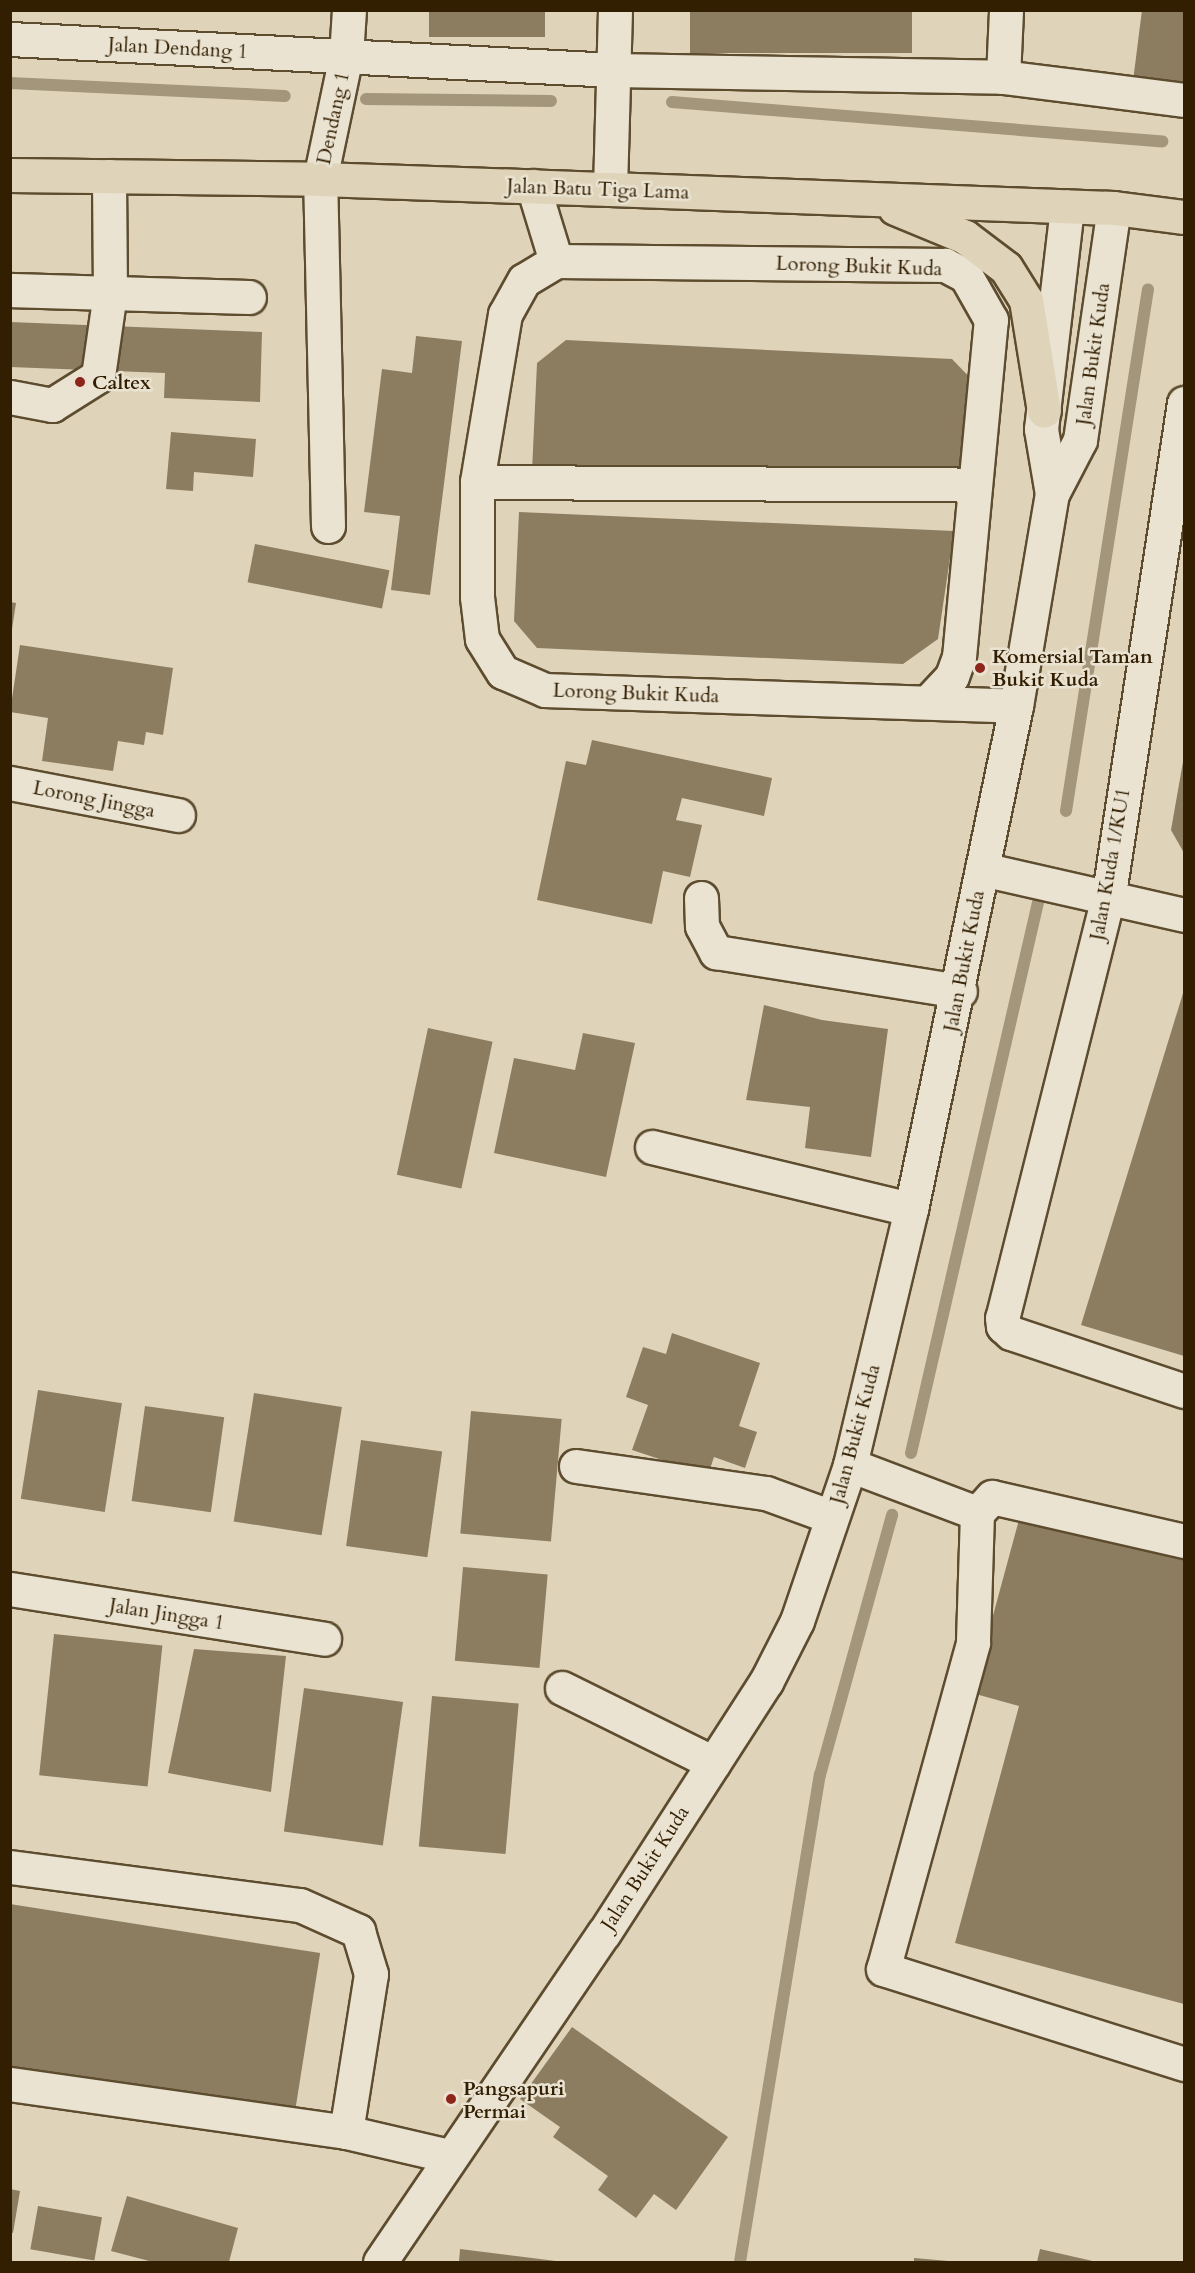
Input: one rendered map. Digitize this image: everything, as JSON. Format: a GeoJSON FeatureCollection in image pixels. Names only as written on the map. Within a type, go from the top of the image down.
{"type":"FeatureCollection","features":[{"type":"Feature","properties":{"kind":"main road","name":"Jalan Batu Tiga Lama"},"geometry":{"type":"LineString","coordinates":[[10,176],[320,179],[533,186],[1114,208],[1185,217]]}},
{"type":"Feature","properties":{"kind":"main road"},"geometry":{"type":"LineString","coordinates":[[874,199],[965,237],[1006,268],[1026,300],[1044,411]]}},
{"type":"Feature","properties":{"kind":"street","name":"Dendang 1"},"geometry":{"type":"LineString","coordinates":[[328,526],[320,179],[346,56],[349,10]]}},
{"type":"Feature","properties":{"kind":"street"},"geometry":{"type":"LineString","coordinates":[[610,189],[615,10]]}},
{"type":"Feature","properties":{"kind":"street"},"geometry":{"type":"LineString","coordinates":[[1003,77],[1006,10]]}},
{"type":"Feature","properties":{"kind":"street","name":"Jalan Dendang 1"},"geometry":{"type":"LineString","coordinates":[[10,39],[613,70],[1003,77],[1185,100]]}},
{"type":"Feature","properties":{"kind":"street"},"geometry":{"type":"LineString","coordinates":[[10,397],[52,405],[98,376],[110,293],[109,176]]}},
{"type":"Feature","properties":{"kind":"street"},"geometry":{"type":"LineString","coordinates":[[533,186],[556,261]]}},
{"type":"Feature","properties":{"kind":"street","name":"Jalan Bukit Kuda"},"geometry":{"type":"LineString","coordinates":[[1052,494],[1041,429],[1067,207]]}},
{"type":"Feature","properties":{"kind":"street","name":"Jalan Bukit Kuda"},"geometry":{"type":"LineString","coordinates":[[380,2262],[449,2156],[604,1933],[766,1682],[797,1621],[850,1465],[960,991],[982,869],[1016,706],[1052,494],[1080,440],[1114,208]]}},
{"type":"Feature","properties":{"kind":"street","name":"Lorong Bukit Kuda"},"geometry":{"type":"LineString","coordinates":[[928,702],[952,676],[959,657],[991,320],[966,276],[945,265],[556,261],[524,280],[505,314],[477,482],[477,597],[482,639],[503,672],[545,690],[1016,706]]}},
{"type":"Feature","properties":{"kind":"street"},"geometry":{"type":"LineString","coordinates":[[10,290],[249,297]]}},
{"type":"Feature","properties":{"kind":"street","name":"Jalan Kuda 1/KU1"},"geometry":{"type":"LineString","coordinates":[[1185,403],[1108,897],[1002,1318],[1003,1326],[1011,1333],[1185,1391]]}},
{"type":"Feature","properties":{"kind":"street"},"geometry":{"type":"LineString","coordinates":[[477,482],[974,485]]}},
{"type":"Feature","properties":{"kind":"street","name":"Lorong Jingga"},"geometry":{"type":"LineString","coordinates":[[10,783],[178,815]]}},
{"type":"Feature","properties":{"kind":"street"},"geometry":{"type":"LineString","coordinates":[[982,869],[1185,915]]}},
{"type":"Feature","properties":{"kind":"street"},"geometry":{"type":"LineString","coordinates":[[701,898],[702,926],[716,952],[960,991]]}},
{"type":"Feature","properties":{"kind":"street"},"geometry":{"type":"LineString","coordinates":[[652,1147],[911,1209]]}},
{"type":"Feature","properties":{"kind":"street"},"geometry":{"type":"LineString","coordinates":[[850,1465],[977,1513]]}},
{"type":"Feature","properties":{"kind":"street"},"geometry":{"type":"LineString","coordinates":[[576,1466],[766,1493],[832,1517]]}},
{"type":"Feature","properties":{"kind":"street"},"geometry":{"type":"LineString","coordinates":[[1185,1541],[992,1497],[977,1513],[973,1643],[883,1969],[1185,2064]]}},
{"type":"Feature","properties":{"kind":"street","name":"Jalan Jingga 1"},"geometry":{"type":"LineString","coordinates":[[10,1589],[324,1639]]}},
{"type":"Feature","properties":{"kind":"street"},"geometry":{"type":"LineString","coordinates":[[562,1688],[714,1763]]}},
{"type":"Feature","properties":{"kind":"street"},"geometry":{"type":"LineString","coordinates":[[10,1867],[300,1905],[358,1931],[371,1974],[346,2132]]}},
{"type":"Feature","properties":{"kind":"street"},"geometry":{"type":"LineString","coordinates":[[10,2084],[346,2132],[449,2156]]}},
{"type":"Feature","properties":{"kind":"building"},"geometry":{"type":"Polygon","coordinates":[[[429,10],[545,10],[545,37],[429,37],[429,10]]]}},
{"type":"Feature","properties":{"kind":"building"},"geometry":{"type":"Polygon","coordinates":[[[690,10],[912,10],[912,53],[690,53],[690,10]]]}},
{"type":"Feature","properties":{"kind":"building"},"geometry":{"type":"Polygon","coordinates":[[[1142,10],[1184,10],[1184,87],[1133,81],[1142,10]]]}},
{"type":"Feature","properties":{"kind":"building"},"geometry":{"type":"Polygon","coordinates":[[[10,322],[262,332],[260,402],[164,398],[165,373],[10,367],[10,322]]]}},
{"type":"Feature","properties":{"kind":"building"},"geometry":{"type":"Polygon","coordinates":[[[416,336],[462,341],[430,595],[391,590],[400,516],[364,512],[382,369],[412,373],[416,336]]]}},
{"type":"Feature","properties":{"kind":"building"},"geometry":{"type":"Polygon","coordinates":[[[566,340],[952,359],[978,386],[958,493],[532,471],[537,363],[566,340]]]}},
{"type":"Feature","properties":{"kind":"building"},"geometry":{"type":"Polygon","coordinates":[[[171,432],[256,439],[253,477],[194,472],[193,491],[166,489],[171,432]]]}},
{"type":"Feature","properties":{"kind":"building"},"geometry":{"type":"Polygon","coordinates":[[[519,512],[954,531],[938,639],[903,664],[537,648],[514,621],[519,512]]]}},
{"type":"Feature","properties":{"kind":"building"},"geometry":{"type":"Polygon","coordinates":[[[255,544],[389,570],[382,608],[248,582],[255,544]]]}},
{"type":"Feature","properties":{"kind":"building"},"geometry":{"type":"Polygon","coordinates":[[[10,602],[16,603],[12,629],[10,629],[10,602]]]}},
{"type":"Feature","properties":{"kind":"building"},"geometry":{"type":"Polygon","coordinates":[[[20,645],[173,668],[163,735],[146,732],[144,745],[118,741],[113,771],[42,761],[48,718],[10,712],[20,645]]]}},
{"type":"Feature","properties":{"kind":"building"},"geometry":{"type":"Polygon","coordinates":[[[592,740],[772,778],[764,816],[682,798],[676,820],[702,825],[690,877],[663,871],[652,924],[537,900],[566,761],[586,765],[592,740]]]}},
{"type":"Feature","properties":{"kind":"building"},"geometry":{"type":"Polygon","coordinates":[[[1184,756],[1184,853],[1171,830],[1184,756]]]}},
{"type":"Feature","properties":{"kind":"building"},"geometry":{"type":"Polygon","coordinates":[[[1184,990],[1184,1356],[1081,1325],[1184,990]]]}},
{"type":"Feature","properties":{"kind":"building"},"geometry":{"type":"Polygon","coordinates":[[[764,1005],[822,1020],[888,1029],[871,1157],[805,1148],[810,1107],[746,1100],[764,1005]]]}},
{"type":"Feature","properties":{"kind":"building"},"geometry":{"type":"Polygon","coordinates":[[[428,1028],[493,1042],[461,1188],[397,1175],[428,1028]]]}},
{"type":"Feature","properties":{"kind":"building"},"geometry":{"type":"Polygon","coordinates":[[[583,1033],[635,1043],[606,1177],[494,1153],[514,1058],[575,1070],[583,1033]]]}},
{"type":"Feature","properties":{"kind":"building"},"geometry":{"type":"Polygon","coordinates":[[[672,1333],[760,1363],[739,1426],[757,1432],[745,1468],[714,1457],[708,1475],[632,1450],[648,1405],[626,1397],[643,1347],[666,1354],[672,1333]]]}},
{"type":"Feature","properties":{"kind":"building"},"geometry":{"type":"Polygon","coordinates":[[[38,1390],[122,1403],[105,1512],[21,1499],[38,1390]]]}},
{"type":"Feature","properties":{"kind":"building"},"geometry":{"type":"Polygon","coordinates":[[[254,1393],[342,1407],[322,1535],[234,1521],[254,1393]]]}},
{"type":"Feature","properties":{"kind":"building"},"geometry":{"type":"Polygon","coordinates":[[[145,1406],[224,1417],[211,1512],[132,1501],[145,1406]]]}},
{"type":"Feature","properties":{"kind":"building"},"geometry":{"type":"Polygon","coordinates":[[[471,1411],[562,1419],[551,1541],[460,1534],[471,1411]]]}},
{"type":"Feature","properties":{"kind":"building"},"geometry":{"type":"Polygon","coordinates":[[[361,1440],[442,1451],[427,1557],[346,1546],[361,1440]]]}},
{"type":"Feature","properties":{"kind":"building"},"geometry":{"type":"Polygon","coordinates":[[[1020,1516],[1184,1560],[1184,2004],[955,1943],[1019,1706],[972,1693],[1020,1516]]]}},
{"type":"Feature","properties":{"kind":"building"},"geometry":{"type":"Polygon","coordinates":[[[463,1567],[548,1574],[539,1668],[455,1661],[463,1567]]]}},
{"type":"Feature","properties":{"kind":"building"},"geometry":{"type":"Polygon","coordinates":[[[54,1634],[162,1645],[148,1787],[39,1775],[54,1634]]]}},
{"type":"Feature","properties":{"kind":"building"},"geometry":{"type":"Polygon","coordinates":[[[194,1649],[286,1656],[271,1792],[168,1773],[194,1649]]]}},
{"type":"Feature","properties":{"kind":"building"},"geometry":{"type":"Polygon","coordinates":[[[304,1688],[403,1702],[383,1846],[284,1832],[304,1688]]]}},
{"type":"Feature","properties":{"kind":"building"},"geometry":{"type":"Polygon","coordinates":[[[432,1696],[519,1704],[506,1854],[419,1846],[432,1696]]]}},
{"type":"Feature","properties":{"kind":"building"},"geometry":{"type":"Polygon","coordinates":[[[10,1904],[320,1953],[294,2115],[10,2070],[10,1904]]]}},
{"type":"Feature","properties":{"kind":"building"},"geometry":{"type":"Polygon","coordinates":[[[572,2027],[728,2137],[676,2210],[654,2194],[636,2218],[598,2190],[608,2176],[553,2137],[560,2127],[520,2099],[572,2027]]]}},
{"type":"Feature","properties":{"kind":"building"},"geometry":{"type":"Polygon","coordinates":[[[10,2189],[20,2191],[13,2233],[10,2232],[10,2189]]]}},
{"type":"Feature","properties":{"kind":"building"},"geometry":{"type":"Polygon","coordinates":[[[127,2196],[238,2228],[229,2262],[153,2262],[111,2251],[127,2196]]]}},
{"type":"Feature","properties":{"kind":"building"},"geometry":{"type":"Polygon","coordinates":[[[38,2206],[102,2217],[94,2261],[30,2249],[38,2206]]]}},
{"type":"Feature","properties":{"kind":"building"},"geometry":{"type":"Polygon","coordinates":[[[460,2249],[556,2261],[556,2262],[459,2262],[460,2249]]]}},
{"type":"Feature","properties":{"kind":"building"},"geometry":{"type":"Polygon","coordinates":[[[1040,2249],[1097,2262],[1037,2262],[1040,2249]]]}},
{"type":"Feature","properties":{"kind":"building"},"geometry":{"type":"Polygon","coordinates":[[[914,2258],[949,2261],[949,2262],[914,2262],[914,2258]]]}},
{"type":"Feature","properties":{"kind":"waterway"},"geometry":{"type":"LineString","coordinates":[[10,83],[285,96]]}},
{"type":"Feature","properties":{"kind":"waterway"},"geometry":{"type":"LineString","coordinates":[[366,99],[551,101]]}},
{"type":"Feature","properties":{"kind":"waterway"},"geometry":{"type":"LineString","coordinates":[[672,102],[1162,141]]}},
{"type":"Feature","properties":{"kind":"waterway"},"geometry":{"type":"LineString","coordinates":[[1066,811],[1148,289]]}},
{"type":"Feature","properties":{"kind":"waterway"},"geometry":{"type":"LineString","coordinates":[[911,1453],[1042,885]]}},
{"type":"Feature","properties":{"kind":"waterway"},"geometry":{"type":"LineString","coordinates":[[740,2262],[820,1775],[892,1515]]}},
{"type":"Feature","properties":{"kind":"place","name":"Caltex"},"geometry":{"type":"Point","coordinates":[80,382]}},
{"type":"Feature","properties":{"kind":"place","name":"Komersial Taman Bukit Kuda"},"geometry":{"type":"Point","coordinates":[980,668]}},
{"type":"Feature","properties":{"kind":"place","name":"Pangsapuri Permai"},"geometry":{"type":"Point","coordinates":[451,2099]}}]}
